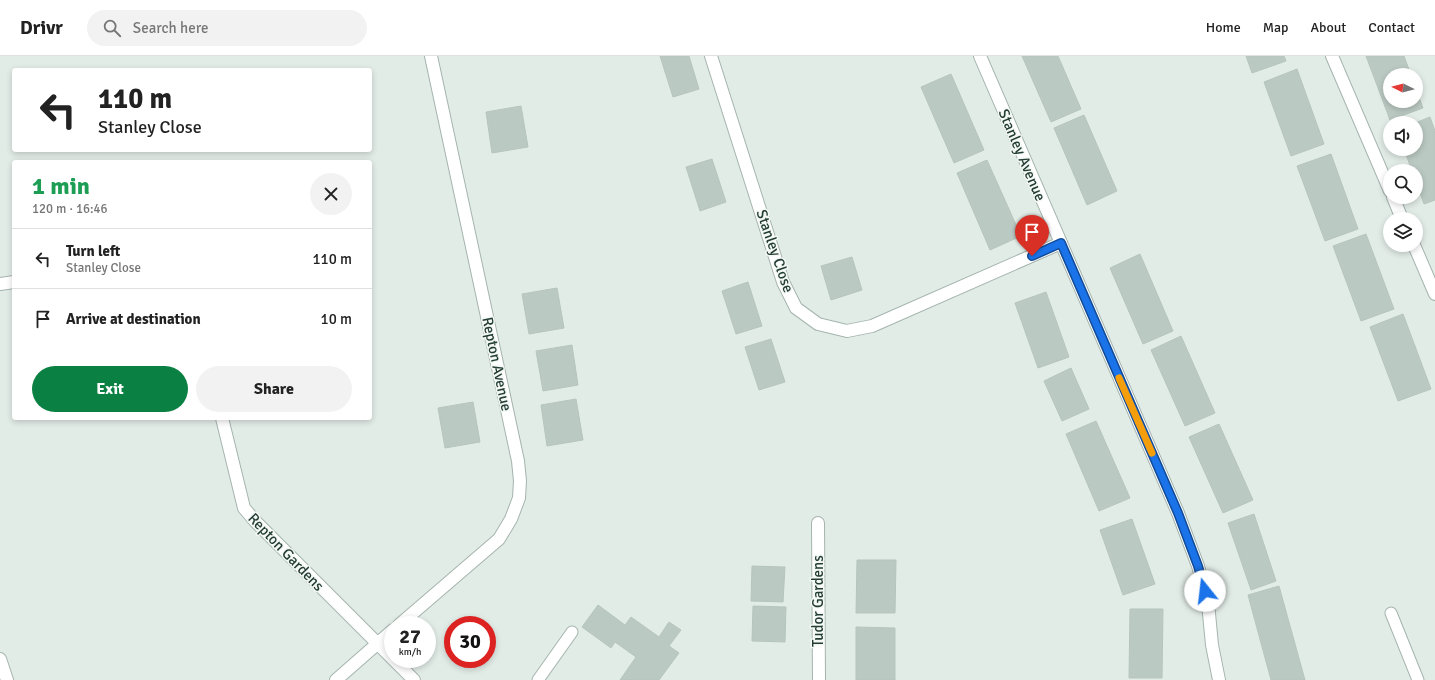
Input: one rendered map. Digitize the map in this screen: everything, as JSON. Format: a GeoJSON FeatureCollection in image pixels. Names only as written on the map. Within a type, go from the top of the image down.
{"type":"FeatureCollection","features":[{"type":"Feature","properties":{"kind":"street","name":"Repton Avenue"},"geometry":{"type":"LineString","coordinates":[[409,616],[498,539],[512,519],[519,498],[520,480],[518,461],[431,56]]}},
{"type":"Feature","properties":{"kind":"street","name":"Stanley Close"},"geometry":{"type":"LineString","coordinates":[[711,56],[783,282],[796,308],[818,324],[847,331],[872,326],[1061,243]]}},
{"type":"Feature","properties":{"kind":"street","name":"Stanley Avenue"},"geometry":{"type":"LineString","coordinates":[[980,56],[1178,513],[1198,566],[1208,603],[1212,645],[1219,680]]}},
{"type":"Feature","properties":{"kind":"street"},"geometry":{"type":"LineString","coordinates":[[1332,56],[1383,175]]}},
{"type":"Feature","properties":{"kind":"street"},"geometry":{"type":"LineString","coordinates":[[1417,252],[1435,294]]}},
{"type":"Feature","properties":{"kind":"street"},"geometry":{"type":"LineString","coordinates":[[0,284],[12,282]]}},
{"type":"Feature","properties":{"kind":"street","name":"Repton Gardens"},"geometry":{"type":"LineString","coordinates":[[222,420],[244,508],[255,521],[414,680]]}},
{"type":"Feature","properties":{"kind":"street","name":"Tudor Gardens"},"geometry":{"type":"LineString","coordinates":[[818,523],[819,680]]}},
{"type":"Feature","properties":{"kind":"street"},"geometry":{"type":"LineString","coordinates":[[336,680],[384,638]]}},
{"type":"Feature","properties":{"kind":"street"},"geometry":{"type":"LineString","coordinates":[[0,659],[8,680]]}},
{"type":"Feature","properties":{"kind":"lane"},"geometry":{"type":"LineString","coordinates":[[1392,613],[1418,680]]}},
{"type":"Feature","properties":{"kind":"lane"},"geometry":{"type":"LineString","coordinates":[[538,680],[572,632]]}},
{"type":"Feature","properties":{"kind":"building"},"geometry":{"type":"Polygon","coordinates":[[[660,56],[689,56],[699,89],[673,97],[660,56]]]}},
{"type":"Feature","properties":{"kind":"building"},"geometry":{"type":"Polygon","coordinates":[[[1022,56],[1058,56],[1081,109],[1051,122],[1022,56]]]}},
{"type":"Feature","properties":{"kind":"building"},"geometry":{"type":"Polygon","coordinates":[[[1246,56],[1284,56],[1286,61],[1252,73],[1246,56]]]}},
{"type":"Feature","properties":{"kind":"building"},"geometry":{"type":"Polygon","coordinates":[[[1366,56],[1404,56],[1408,68],[1383,68],[1383,101],[1366,56]]]}},
{"type":"Feature","properties":{"kind":"building"},"geometry":{"type":"Polygon","coordinates":[[[1297,69],[1324,144],[1291,156],[1264,82],[1297,69]]]}},
{"type":"Feature","properties":{"kind":"building"},"geometry":{"type":"Polygon","coordinates":[[[951,74],[984,150],[954,163],[921,87],[951,74]]]}},
{"type":"Feature","properties":{"kind":"building"},"geometry":{"type":"Polygon","coordinates":[[[521,106],[528,147],[492,153],[486,112],[521,106]]]}},
{"type":"Feature","properties":{"kind":"building"},"geometry":{"type":"Polygon","coordinates":[[[1386,108],[1423,108],[1401,116],[1388,116],[1386,108]]]}},
{"type":"Feature","properties":{"kind":"building"},"geometry":{"type":"Polygon","coordinates":[[[1084,115],[1117,191],[1087,205],[1054,128],[1084,115]]]}},
{"type":"Feature","properties":{"kind":"building"},"geometry":{"type":"Polygon","coordinates":[[[1430,117],[1435,131],[1435,200],[1424,204],[1423,164],[1409,164],[1407,156],[1423,156],[1423,120],[1430,117]]]}},
{"type":"Feature","properties":{"kind":"building"},"geometry":{"type":"Polygon","coordinates":[[[1331,154],[1358,229],[1325,241],[1297,166],[1331,154]]]}},
{"type":"Feature","properties":{"kind":"building"},"geometry":{"type":"Polygon","coordinates":[[[712,159],[726,202],[700,211],[686,167],[712,159]]]}},
{"type":"Feature","properties":{"kind":"building"},"geometry":{"type":"Polygon","coordinates":[[[987,160],[1021,236],[990,250],[957,173],[987,160]]]}},
{"type":"Feature","properties":{"kind":"building"},"geometry":{"type":"Polygon","coordinates":[[[1366,234],[1394,309],[1361,321],[1333,246],[1366,234]]]}},
{"type":"Feature","properties":{"kind":"building"},"geometry":{"type":"Polygon","coordinates":[[[1140,254],[1173,331],[1143,344],[1110,268],[1140,254]]]}},
{"type":"Feature","properties":{"kind":"building"},"geometry":{"type":"Polygon","coordinates":[[[852,257],[862,290],[831,300],[821,266],[852,257]]]}},
{"type":"Feature","properties":{"kind":"building"},"geometry":{"type":"Polygon","coordinates":[[[748,282],[762,326],[736,334],[722,291],[748,282]]]}},
{"type":"Feature","properties":{"kind":"building"},"geometry":{"type":"Polygon","coordinates":[[[557,288],[564,328],[529,334],[522,294],[557,288]]]}},
{"type":"Feature","properties":{"kind":"building"},"geometry":{"type":"Polygon","coordinates":[[[1046,292],[1069,357],[1038,368],[1015,303],[1046,292]]]}},
{"type":"Feature","properties":{"kind":"building"},"geometry":{"type":"Polygon","coordinates":[[[1403,314],[1431,389],[1398,401],[1370,327],[1403,314]]]}},
{"type":"Feature","properties":{"kind":"building"},"geometry":{"type":"Polygon","coordinates":[[[1181,336],[1215,413],[1185,426],[1151,350],[1181,336]]]}},
{"type":"Feature","properties":{"kind":"building"},"geometry":{"type":"Polygon","coordinates":[[[771,339],[785,382],[759,390],[745,347],[771,339]]]}},
{"type":"Feature","properties":{"kind":"building"},"geometry":{"type":"Polygon","coordinates":[[[572,345],[578,385],[543,391],[536,351],[572,345]]]}},
{"type":"Feature","properties":{"kind":"building"},"geometry":{"type":"Polygon","coordinates":[[[1071,368],[1089,409],[1062,421],[1044,381],[1071,368]]]}},
{"type":"Feature","properties":{"kind":"building"},"geometry":{"type":"Polygon","coordinates":[[[576,399],[583,440],[547,446],[541,405],[576,399]]]}},
{"type":"Feature","properties":{"kind":"building"},"geometry":{"type":"Polygon","coordinates":[[[473,402],[480,442],[445,448],[438,408],[473,402]]]}},
{"type":"Feature","properties":{"kind":"building"},"geometry":{"type":"Polygon","coordinates":[[[1096,421],[1130,498],[1099,511],[1066,434],[1096,421]]]}},
{"type":"Feature","properties":{"kind":"building"},"geometry":{"type":"Polygon","coordinates":[[[1219,424],[1253,500],[1223,513],[1189,437],[1219,424]]]}},
{"type":"Feature","properties":{"kind":"building"},"geometry":{"type":"Polygon","coordinates":[[[1254,514],[1276,581],[1251,590],[1228,523],[1254,514]]]}},
{"type":"Feature","properties":{"kind":"building"},"geometry":{"type":"Polygon","coordinates":[[[1132,519],[1155,584],[1123,595],[1100,530],[1132,519]]]}},
{"type":"Feature","properties":{"kind":"building"},"geometry":{"type":"Polygon","coordinates":[[[857,560],[896,560],[895,613],[856,613],[857,560]]]}},
{"type":"Feature","properties":{"kind":"building"},"geometry":{"type":"Polygon","coordinates":[[[752,566],[785,567],[783,602],[751,601],[752,566]]]}},
{"type":"Feature","properties":{"kind":"building"},"geometry":{"type":"Polygon","coordinates":[[[1279,586],[1305,680],[1271,680],[1248,595],[1279,586]]]}},
{"type":"Feature","properties":{"kind":"building"},"geometry":{"type":"Polygon","coordinates":[[[598,605],[625,625],[631,617],[659,637],[669,622],[681,630],[669,646],[679,653],[659,680],[620,680],[636,657],[615,642],[611,648],[582,627],[598,605]]]}},
{"type":"Feature","properties":{"kind":"building"},"geometry":{"type":"Polygon","coordinates":[[[753,606],[786,607],[785,642],[752,641],[753,606]]]}},
{"type":"Feature","properties":{"kind":"building"},"geometry":{"type":"Polygon","coordinates":[[[1130,609],[1163,609],[1162,678],[1129,678],[1130,609]]]}},
{"type":"Feature","properties":{"kind":"building"},"geometry":{"type":"Polygon","coordinates":[[[856,627],[895,628],[895,680],[856,680],[856,627]]]}},
{"type":"Feature","properties":{"kind":"slow traffic"},"geometry":{"type":"LineString","coordinates":[[1119,378],[1152,453]]}},
{"type":"Feature","properties":{"kind":"route"},"geometry":{"type":"LineString","coordinates":[[1032,256],[1061,243],[1178,513],[1198,566],[1205,591]]}}]}
